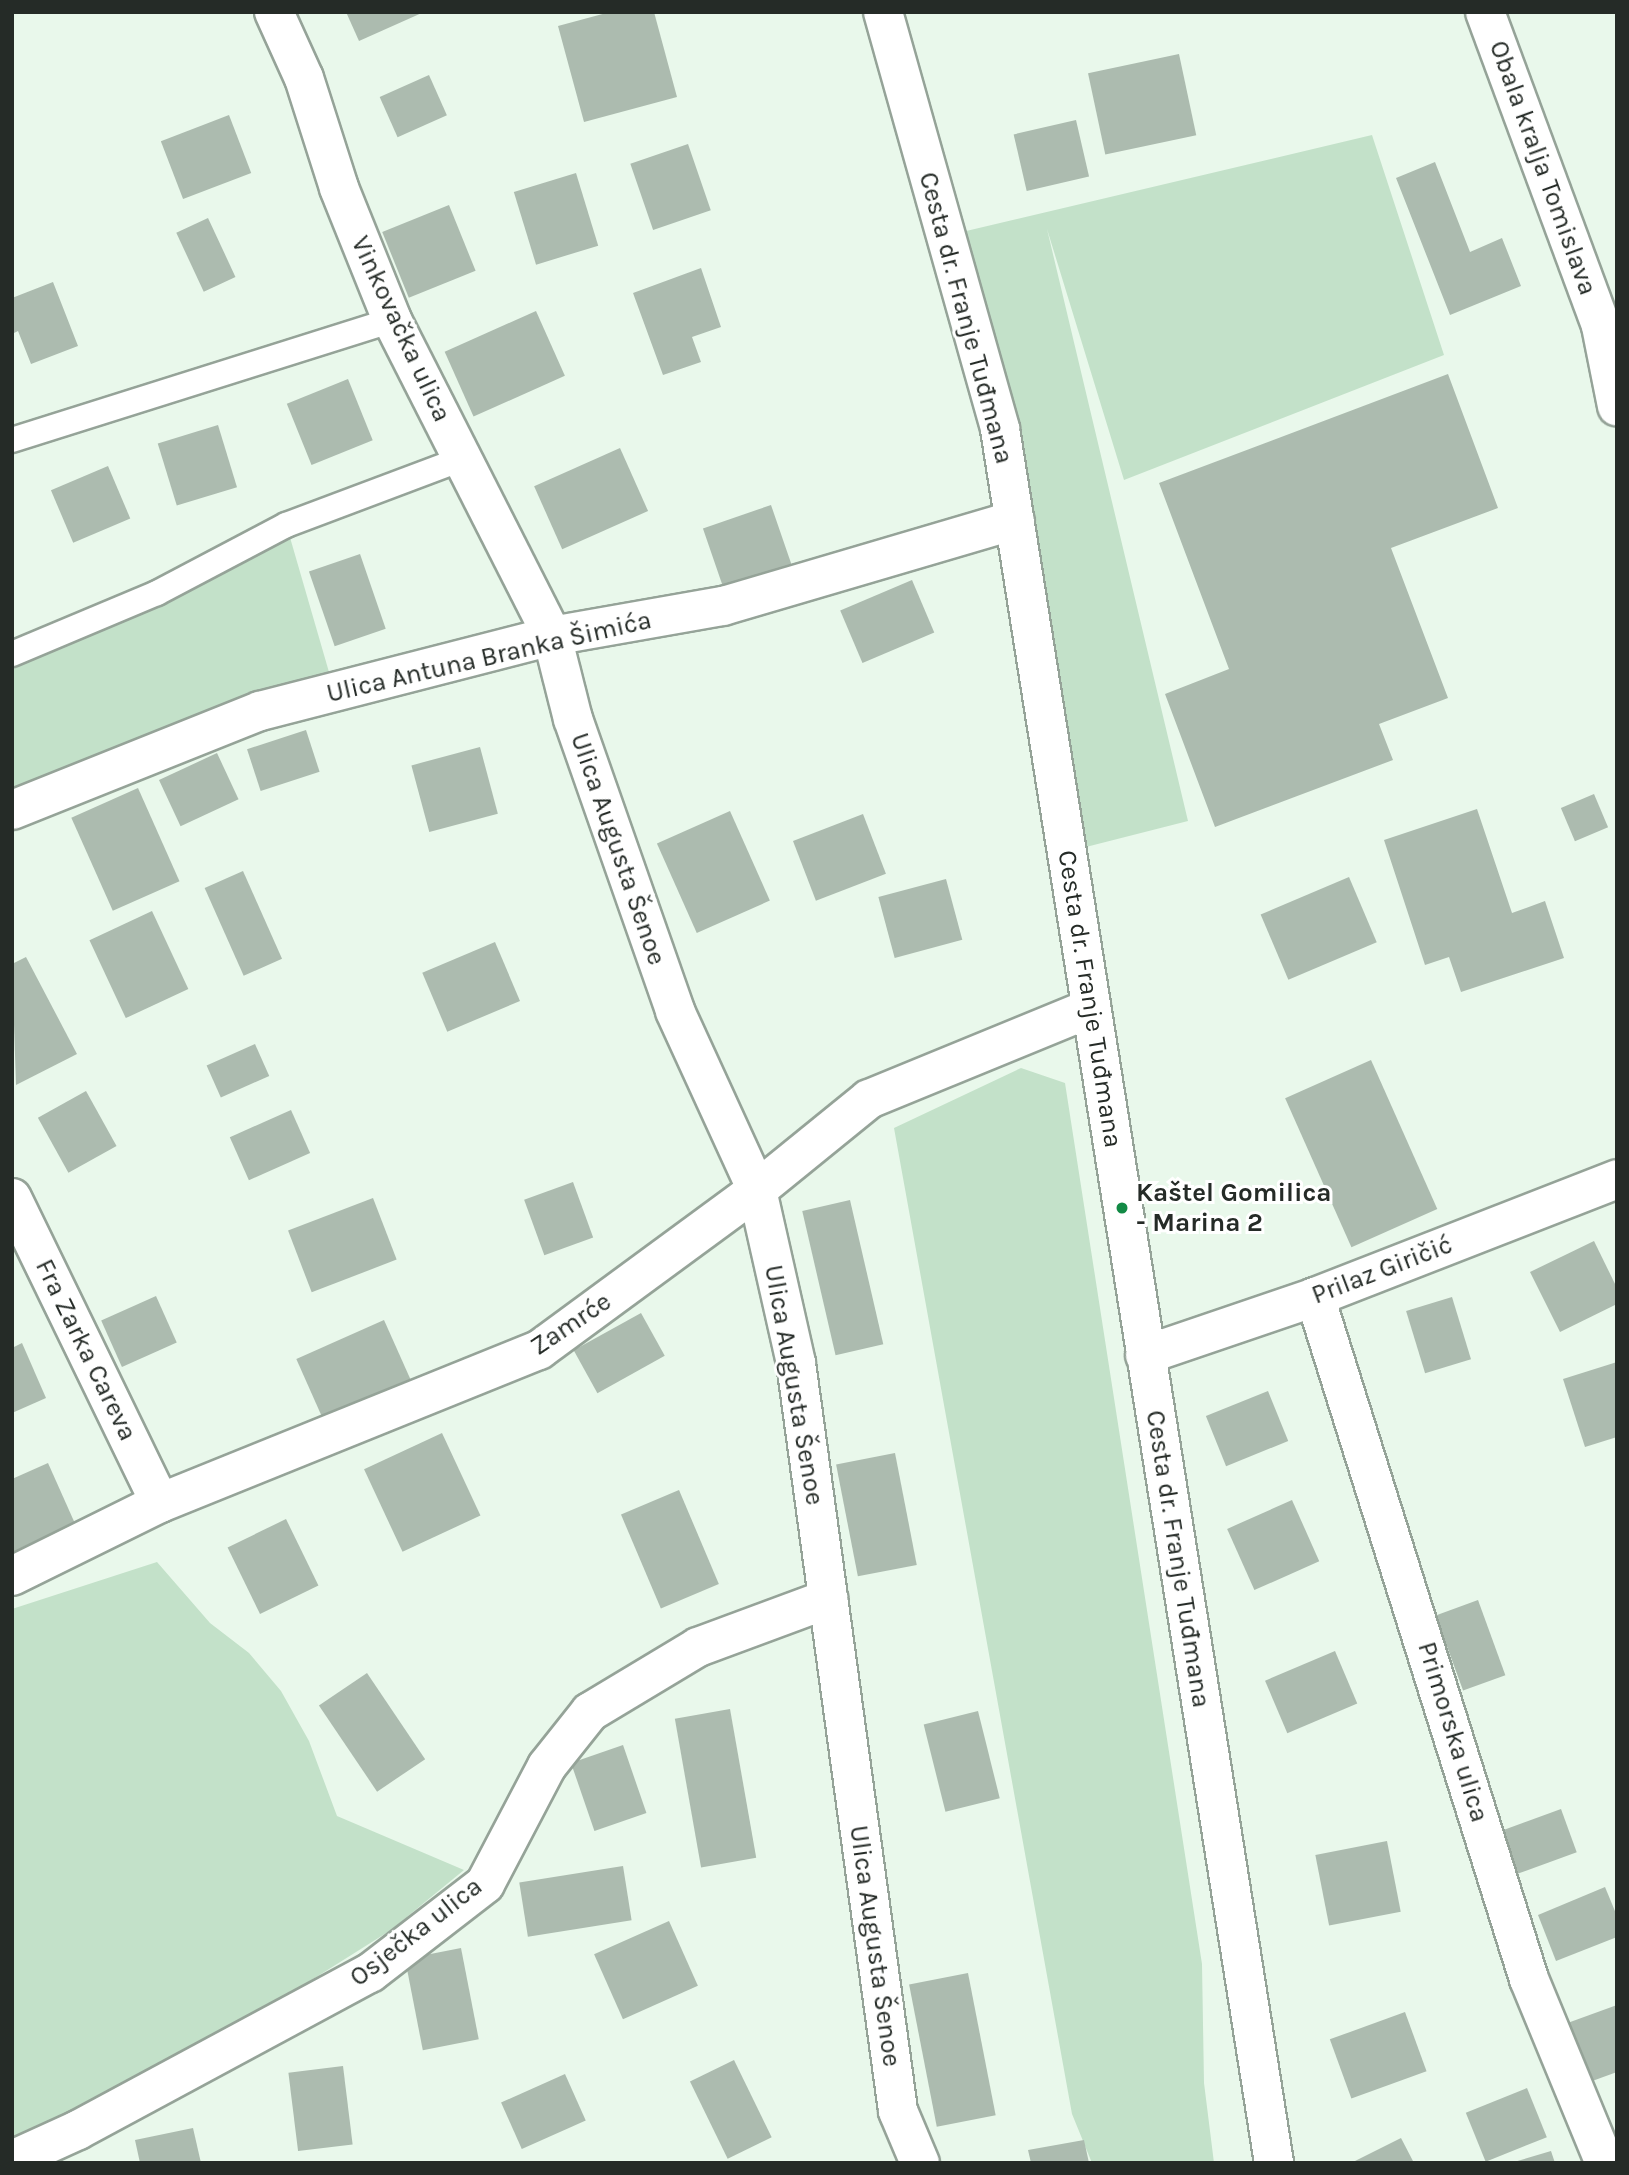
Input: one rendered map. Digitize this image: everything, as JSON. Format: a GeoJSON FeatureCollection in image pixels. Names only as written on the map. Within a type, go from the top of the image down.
{"type":"FeatureCollection","features":[{"type":"Feature","properties":{"kind":"street","name":"Vinkovačka ulica"},"geometry":{"type":"LineString","coordinates":[[274,12],[304,78],[339,188],[392,320],[552,636]]}},
{"type":"Feature","properties":{"kind":"street","name":"Cesta dr. Franje Tuđmana"},"geometry":{"type":"LineString","coordinates":[[883,12],[1000,429],[1274,2163]]}},
{"type":"Feature","properties":{"kind":"street","name":"Obala kralja Tomislava"},"geometry":{"type":"LineString","coordinates":[[1485,12],[1609,323],[1617,406]]}},
{"type":"Feature","properties":{"kind":"street","name":"Ulica Antuna Branka Šimića"},"geometry":{"type":"LineString","coordinates":[[12,810],[260,710],[552,636],[723,606],[1015,520]]}},
{"type":"Feature","properties":{"kind":"street","name":"Ulica Augusta Šenoe"},"geometry":{"type":"LineString","coordinates":[[552,636],[573,719],[675,1011],[757,1190],[796,1363],[898,2111],[920,2163]]}},
{"type":"Feature","properties":{"kind":"street","name":"Zamrće"},"geometry":{"type":"LineString","coordinates":[[12,1576],[160,1503],[538,1350],[757,1190],[869,1100],[1091,1008]]}},
{"type":"Feature","properties":{"kind":"street","name":"Prilaz Giričić"},"geometry":{"type":"LineString","coordinates":[[1145,1355],[1315,1297],[1617,1179]]}},
{"type":"Feature","properties":{"kind":"street","name":"Fra Zarka Careva"},"geometry":{"type":"LineString","coordinates":[[12,1198],[160,1503]]}},
{"type":"Feature","properties":{"kind":"street","name":"Primorska ulica"},"geometry":{"type":"LineString","coordinates":[[1315,1297],[1529,1979],[1605,2163]]}},
{"type":"Feature","properties":{"kind":"street","name":"Osječka ulica"},"geometry":{"type":"LineString","coordinates":[[12,2160],[78,2130],[370,1973],[485,1884],[547,1766],[590,1712],[698,1647],[828,1600]]}},
{"type":"Feature","properties":{"kind":"lane"},"geometry":{"type":"LineString","coordinates":[[12,440],[392,320]]}},
{"type":"Feature","properties":{"kind":"lane"},"geometry":{"type":"LineString","coordinates":[[12,654],[157,593],[286,525],[462,459]]}},
{"type":"Feature","properties":{"kind":"green space"},"geometry":{"type":"Polygon","coordinates":[[[1372,135],[1444,355],[1124,480],[1047,229],[1188,821],[1082,848],[962,232],[1372,135]]]}},
{"type":"Feature","properties":{"kind":"green space"},"geometry":{"type":"Polygon","coordinates":[[[289,534],[331,679],[12,800],[12,661],[289,534]]]}},
{"type":"Feature","properties":{"kind":"green space"},"geometry":{"type":"Polygon","coordinates":[[[1021,1068],[1065,1083],[1202,1964],[1204,2083],[1214,2163],[1092,2163],[1072,2114],[894,1128],[1021,1068]]]}},
{"type":"Feature","properties":{"kind":"green space"},"geometry":{"type":"Polygon","coordinates":[[[157,1562],[210,1623],[249,1653],[281,1691],[309,1741],[337,1816],[464,1870],[391,1930],[240,2025],[12,2156],[12,1609],[157,1562]]]}},
{"type":"Feature","properties":{"kind":"building"},"geometry":{"type":"Polygon","coordinates":[[[346,12],[424,12],[359,41],[346,12]]]}},
{"type":"Feature","properties":{"kind":"building"},"geometry":{"type":"Polygon","coordinates":[[[610,12],[654,12],[677,97],[584,122],[558,26],[610,12]]]}},
{"type":"Feature","properties":{"kind":"building"},"geometry":{"type":"Polygon","coordinates":[[[1179,54],[1196,135],[1105,155],[1088,73],[1179,54]]]}},
{"type":"Feature","properties":{"kind":"building"},"geometry":{"type":"Polygon","coordinates":[[[429,75],[447,115],[398,137],[380,97],[429,75]]]}},
{"type":"Feature","properties":{"kind":"building"},"geometry":{"type":"Polygon","coordinates":[[[229,115],[251,173],[183,199],[161,141],[229,115]]]}},
{"type":"Feature","properties":{"kind":"building"},"geometry":{"type":"Polygon","coordinates":[[[1076,120],[1089,177],[1027,191],[1014,134],[1076,120]]]}},
{"type":"Feature","properties":{"kind":"building"},"geometry":{"type":"Polygon","coordinates":[[[688,144],[711,210],[653,230],[630,164],[688,144]]]}},
{"type":"Feature","properties":{"kind":"building"},"geometry":{"type":"Polygon","coordinates":[[[1435,162],[1470,252],[1502,238],[1521,286],[1450,315],[1396,178],[1435,162]]]}},
{"type":"Feature","properties":{"kind":"building"},"geometry":{"type":"Polygon","coordinates":[[[576,173],[598,246],[536,265],[514,192],[576,173]]]}},
{"type":"Feature","properties":{"kind":"building"},"geometry":{"type":"Polygon","coordinates":[[[449,205],[476,271],[409,298],[382,232],[449,205]]]}},
{"type":"Feature","properties":{"kind":"building"},"geometry":{"type":"Polygon","coordinates":[[[208,218],[235,277],[204,292],[176,233],[208,218]]]}},
{"type":"Feature","properties":{"kind":"building"},"geometry":{"type":"Polygon","coordinates":[[[701,268],[721,327],[692,337],[701,362],[663,375],[633,293],[701,268]]]}},
{"type":"Feature","properties":{"kind":"building"},"geometry":{"type":"Polygon","coordinates":[[[53,282],[78,346],[31,364],[18,331],[12,334],[12,298],[53,282]]]}},
{"type":"Feature","properties":{"kind":"building"},"geometry":{"type":"Polygon","coordinates":[[[536,311],[565,376],[474,417],[445,352],[536,311]]]}},
{"type":"Feature","properties":{"kind":"building"},"geometry":{"type":"Polygon","coordinates":[[[1448,374],[1498,508],[1391,548],[1448,698],[1379,724],[1393,760],[1215,827],[1165,694],[1229,669],[1159,483],[1448,374]]]}},
{"type":"Feature","properties":{"kind":"building"},"geometry":{"type":"Polygon","coordinates":[[[348,379],[373,440],[312,465],[287,404],[348,379]]]}},
{"type":"Feature","properties":{"kind":"building"},"geometry":{"type":"Polygon","coordinates":[[[218,425],[237,487],[177,506],[158,443],[218,425]]]}},
{"type":"Feature","properties":{"kind":"building"},"geometry":{"type":"Polygon","coordinates":[[[620,448],[648,511],[562,549],[534,486],[620,448]]]}},
{"type":"Feature","properties":{"kind":"building"},"geometry":{"type":"Polygon","coordinates":[[[108,466],[130,518],[73,543],[51,490],[108,466]]]}},
{"type":"Feature","properties":{"kind":"building"},"geometry":{"type":"Polygon","coordinates":[[[771,505],[793,569],[725,593],[703,528],[771,505]]]}},
{"type":"Feature","properties":{"kind":"building"},"geometry":{"type":"Polygon","coordinates":[[[360,554],[386,629],[335,646],[309,572],[360,554]]]}},
{"type":"Feature","properties":{"kind":"building"},"geometry":{"type":"Polygon","coordinates":[[[912,580],[934,632],[862,663],[840,610],[912,580]]]}},
{"type":"Feature","properties":{"kind":"building"},"geometry":{"type":"Polygon","coordinates":[[[306,730],[320,772],[261,791],[247,749],[306,730]]]}},
{"type":"Feature","properties":{"kind":"building"},"geometry":{"type":"Polygon","coordinates":[[[480,747],[498,814],[429,832],[411,765],[480,747]]]}},
{"type":"Feature","properties":{"kind":"building"},"geometry":{"type":"Polygon","coordinates":[[[217,753],[239,799],[181,826],[159,780],[217,753]]]}},
{"type":"Feature","properties":{"kind":"building"},"geometry":{"type":"Polygon","coordinates":[[[138,788],[179,881],[113,911],[71,818],[138,788]]]}},
{"type":"Feature","properties":{"kind":"building"},"geometry":{"type":"Polygon","coordinates":[[[1594,794],[1608,827],[1575,841],[1561,808],[1594,794]]]}},
{"type":"Feature","properties":{"kind":"building"},"geometry":{"type":"Polygon","coordinates":[[[1477,809],[1512,913],[1545,901],[1564,958],[1461,992],[1449,957],[1425,965],[1384,840],[1477,809]]]}},
{"type":"Feature","properties":{"kind":"building"},"geometry":{"type":"Polygon","coordinates":[[[730,811],[770,901],[697,933],[657,844],[730,811]]]}},
{"type":"Feature","properties":{"kind":"building"},"geometry":{"type":"Polygon","coordinates":[[[863,814],[886,874],[816,901],[793,841],[863,814]]]}},
{"type":"Feature","properties":{"kind":"building"},"geometry":{"type":"Polygon","coordinates":[[[243,871],[282,959],[244,976],[205,888],[243,871]]]}},
{"type":"Feature","properties":{"kind":"building"},"geometry":{"type":"Polygon","coordinates":[[[1349,877],[1377,942],[1288,980],[1261,915],[1349,877]]]}},
{"type":"Feature","properties":{"kind":"building"},"geometry":{"type":"Polygon","coordinates":[[[946,879],[962,940],[895,958],[878,897],[946,879]]]}},
{"type":"Feature","properties":{"kind":"building"},"geometry":{"type":"Polygon","coordinates":[[[152,911],[188,989],[126,1018],[89,940],[152,911]]]}},
{"type":"Feature","properties":{"kind":"building"},"geometry":{"type":"Polygon","coordinates":[[[495,942],[520,1001],[447,1032],[422,973],[495,942]]]}},
{"type":"Feature","properties":{"kind":"building"},"geometry":{"type":"Polygon","coordinates":[[[26,957],[77,1054],[16,1085],[12,964],[26,957]]]}},
{"type":"Feature","properties":{"kind":"building"},"geometry":{"type":"Polygon","coordinates":[[[255,1044],[269,1076],[221,1098],[207,1066],[255,1044]]]}},
{"type":"Feature","properties":{"kind":"building"},"geometry":{"type":"Polygon","coordinates":[[[1371,1060],[1437,1209],[1351,1247],[1285,1098],[1371,1060]]]}},
{"type":"Feature","properties":{"kind":"building"},"geometry":{"type":"Polygon","coordinates":[[[86,1091],[117,1146],[68,1173],[38,1118],[86,1091]]]}},
{"type":"Feature","properties":{"kind":"building"},"geometry":{"type":"Polygon","coordinates":[[[291,1110],[310,1153],[249,1180],[230,1137],[291,1110]]]}},
{"type":"Feature","properties":{"kind":"building"},"geometry":{"type":"Polygon","coordinates":[[[573,1182],[593,1237],[544,1255],[524,1200],[573,1182]]]}},
{"type":"Feature","properties":{"kind":"building"},"geometry":{"type":"Polygon","coordinates":[[[373,1198],[397,1260],[312,1292],[288,1231],[373,1198]]]}},
{"type":"Feature","properties":{"kind":"building"},"geometry":{"type":"Polygon","coordinates":[[[850,1200],[883,1344],[836,1355],[802,1211],[850,1200]]]}},
{"type":"Feature","properties":{"kind":"building"},"geometry":{"type":"Polygon","coordinates":[[[1594,1241],[1617,1288],[1617,1304],[1560,1332],[1530,1272],[1594,1241]]]}},
{"type":"Feature","properties":{"kind":"building"},"geometry":{"type":"Polygon","coordinates":[[[156,1296],[177,1343],[122,1367],[101,1320],[156,1296]]]}},
{"type":"Feature","properties":{"kind":"building"},"geometry":{"type":"Polygon","coordinates":[[[1452,1297],[1471,1359],[1425,1373],[1406,1311],[1452,1297]]]}},
{"type":"Feature","properties":{"kind":"building"},"geometry":{"type":"Polygon","coordinates":[[[641,1313],[665,1356],[597,1393],[574,1350],[641,1313]]]}},
{"type":"Feature","properties":{"kind":"building"},"geometry":{"type":"Polygon","coordinates":[[[384,1320],[413,1385],[325,1424],[296,1359],[384,1320]]]}},
{"type":"Feature","properties":{"kind":"building"},"geometry":{"type":"Polygon","coordinates":[[[22,1343],[46,1398],[12,1413],[12,1348],[22,1343]]]}},
{"type":"Feature","properties":{"kind":"building"},"geometry":{"type":"Polygon","coordinates":[[[1617,1362],[1617,1437],[1585,1447],[1563,1379],[1617,1362]]]}},
{"type":"Feature","properties":{"kind":"building"},"geometry":{"type":"Polygon","coordinates":[[[1268,1391],[1288,1441],[1226,1466],[1206,1416],[1268,1391]]]}},
{"type":"Feature","properties":{"kind":"building"},"geometry":{"type":"Polygon","coordinates":[[[442,1433],[480,1515],[403,1552],[364,1469],[442,1433]]]}},
{"type":"Feature","properties":{"kind":"building"},"geometry":{"type":"Polygon","coordinates":[[[895,1453],[917,1565],[858,1576],[836,1464],[895,1453]]]}},
{"type":"Feature","properties":{"kind":"building"},"geometry":{"type":"Polygon","coordinates":[[[48,1463],[77,1528],[12,1557],[12,1479],[48,1463]]]}},
{"type":"Feature","properties":{"kind":"building"},"geometry":{"type":"Polygon","coordinates":[[[679,1490],[719,1584],[661,1609],[621,1515],[679,1490]]]}},
{"type":"Feature","properties":{"kind":"building"},"geometry":{"type":"Polygon","coordinates":[[[1292,1500],[1319,1561],[1254,1590],[1227,1529],[1292,1500]]]}},
{"type":"Feature","properties":{"kind":"building"},"geometry":{"type":"Polygon","coordinates":[[[286,1519],[318,1586],[260,1614],[228,1547],[286,1519]]]}},
{"type":"Feature","properties":{"kind":"building"},"geometry":{"type":"Polygon","coordinates":[[[1478,1600],[1505,1675],[1463,1691],[1436,1615],[1478,1600]]]}},
{"type":"Feature","properties":{"kind":"building"},"geometry":{"type":"Polygon","coordinates":[[[1335,1651],[1357,1703],[1287,1733],[1265,1681],[1335,1651]]]}},
{"type":"Feature","properties":{"kind":"building"},"geometry":{"type":"Polygon","coordinates":[[[367,1673],[425,1759],[377,1792],[319,1705],[367,1673]]]}},
{"type":"Feature","properties":{"kind":"building"},"geometry":{"type":"Polygon","coordinates":[[[730,1709],[756,1858],[701,1867],[675,1719],[730,1709]]]}},
{"type":"Feature","properties":{"kind":"building"},"geometry":{"type":"Polygon","coordinates":[[[978,1711],[1000,1798],[945,1812],[924,1725],[978,1711]]]}},
{"type":"Feature","properties":{"kind":"building"},"geometry":{"type":"Polygon","coordinates":[[[623,1745],[646,1813],[594,1831],[571,1763],[623,1745]]]}},
{"type":"Feature","properties":{"kind":"building"},"geometry":{"type":"Polygon","coordinates":[[[1561,1809],[1577,1852],[1509,1877],[1493,1834],[1561,1809]]]}},
{"type":"Feature","properties":{"kind":"building"},"geometry":{"type":"Polygon","coordinates":[[[1387,1841],[1401,1912],[1329,1926],[1315,1855],[1387,1841]]]}},
{"type":"Feature","properties":{"kind":"building"},"geometry":{"type":"Polygon","coordinates":[[[623,1866],[632,1920],[528,1937],[519,1882],[623,1866]]]}},
{"type":"Feature","properties":{"kind":"building"},"geometry":{"type":"Polygon","coordinates":[[[1605,1887],[1617,1916],[1617,1937],[1556,1961],[1538,1915],[1605,1887]]]}},
{"type":"Feature","properties":{"kind":"building"},"geometry":{"type":"Polygon","coordinates":[[[669,1921],[698,1986],[623,2019],[594,1954],[669,1921]]]}},
{"type":"Feature","properties":{"kind":"building"},"geometry":{"type":"Polygon","coordinates":[[[461,1948],[479,2039],[423,2050],[405,1959],[461,1948]]]}},
{"type":"Feature","properties":{"kind":"building"},"geometry":{"type":"Polygon","coordinates":[[[968,1973],[996,2115],[937,2127],[909,1984],[968,1973]]]}},
{"type":"Feature","properties":{"kind":"building"},"geometry":{"type":"Polygon","coordinates":[[[1617,2005],[1617,2072],[1584,2084],[1562,2025],[1617,2005]]]}},
{"type":"Feature","properties":{"kind":"building"},"geometry":{"type":"Polygon","coordinates":[[[1405,2012],[1427,2071],[1351,2099],[1330,2039],[1405,2012]]]}},
{"type":"Feature","properties":{"kind":"building"},"geometry":{"type":"Polygon","coordinates":[[[734,2060],[772,2137],[728,2159],[690,2081],[734,2060]]]}},
{"type":"Feature","properties":{"kind":"building"},"geometry":{"type":"Polygon","coordinates":[[[343,2066],[353,2144],[298,2151],[288,2073],[343,2066]]]}},
{"type":"Feature","properties":{"kind":"building"},"geometry":{"type":"Polygon","coordinates":[[[565,2074],[586,2121],[522,2149],[501,2102],[565,2074]]]}},
{"type":"Feature","properties":{"kind":"building"},"geometry":{"type":"Polygon","coordinates":[[[1527,2088],[1547,2137],[1486,2162],[1466,2113],[1527,2088]]]}},
{"type":"Feature","properties":{"kind":"building"},"geometry":{"type":"Polygon","coordinates":[[[193,2128],[201,2163],[140,2163],[135,2140],[193,2128]]]}},
{"type":"Feature","properties":{"kind":"building"},"geometry":{"type":"Polygon","coordinates":[[[1401,2138],[1414,2163],[1351,2163],[1401,2138]]]}},
{"type":"Feature","properties":{"kind":"building"},"geometry":{"type":"Polygon","coordinates":[[[1084,2140],[1089,2163],[1031,2163],[1028,2150],[1084,2140]]]}},
{"type":"Feature","properties":{"kind":"building"},"geometry":{"type":"Polygon","coordinates":[[[1551,2151],[1555,2163],[1514,2163],[1514,2162],[1551,2151]]]}},
{"type":"Feature","properties":{"kind":"place","name":"Kaštel Gomilica - Marina 2"},"geometry":{"type":"Point","coordinates":[1122,1208]}}]}
